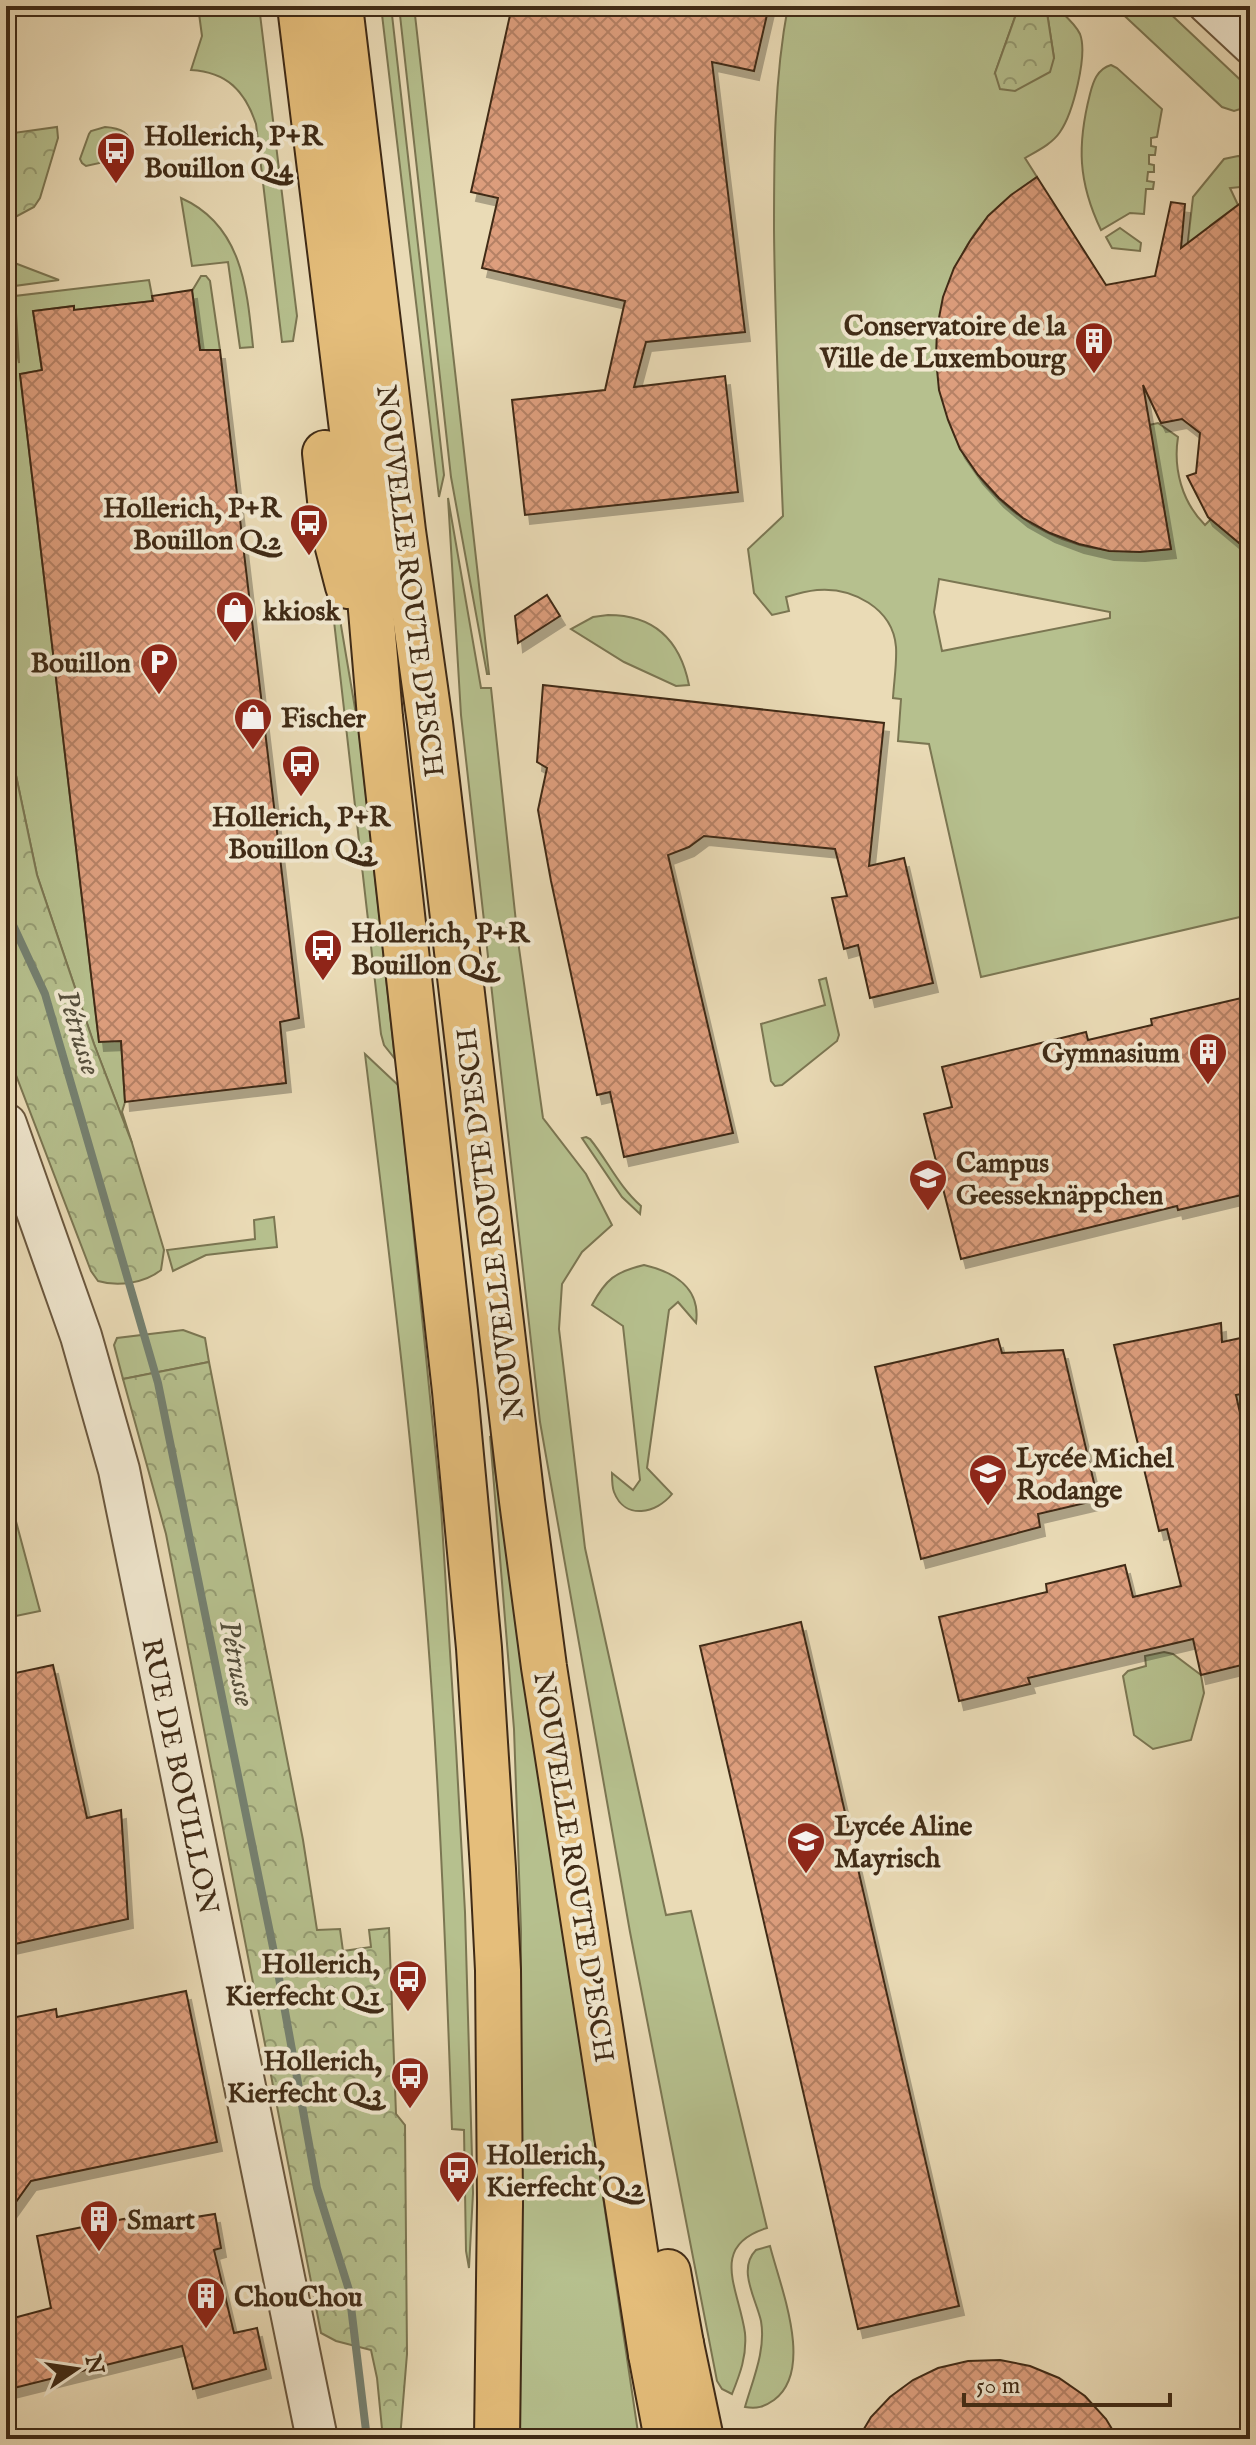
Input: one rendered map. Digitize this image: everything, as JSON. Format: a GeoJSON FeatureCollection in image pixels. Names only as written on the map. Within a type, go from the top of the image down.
{"type":"FeatureCollection","features":[{"type":"Feature","properties":{"kind":"main road"},"geometry":{"type":"LineString","coordinates":[[272,6],[333,528],[380,717]]}},
{"type":"Feature","properties":{"kind":"main road","name":"NOUVELLE ROUTE D'ESCH"},"geometry":{"type":"LineString","coordinates":[[300,6],[364,527],[380,717],[454,1376],[479,1648],[498,1970],[500,2203],[497,2439]]}},
{"type":"Feature","properties":{"kind":"main road","name":"NOUVELLE ROUTE D'ESCH"},"geometry":{"type":"LineString","coordinates":[[340,6],[544,1667],[574,1857],[666,2349],[667,2439]]}},
{"type":"Feature","properties":{"kind":"main road"},"geometry":{"type":"LineString","coordinates":[[371,6],[433,528],[430,723]]}},
{"type":"Feature","properties":{"kind":"main road"},"geometry":{"type":"LineString","coordinates":[[666,2349],[701,2439]]}},
{"type":"Feature","properties":{"kind":"street"},"geometry":{"type":"LineString","coordinates":[[1205,6],[1250,48]]}},
{"type":"Feature","properties":{"kind":"street","name":"RUE DE BOUILLON"},"geometry":{"type":"LineString","coordinates":[[6,1124],[81,1336],[119,1470],[317,2439]]}},
{"type":"Feature","properties":{"kind":"green space"},"geometry":{"type":"Polygon","coordinates":[[[198,6],[259,6],[297,316],[293,341],[282,342],[256,124],[252,112],[233,85],[215,75],[191,70],[202,36],[198,6]]]}},
{"type":"Feature","properties":{"kind":"green space"},"geometry":{"type":"Polygon","coordinates":[[[381,6],[391,6],[444,475],[439,497],[381,6]]]}},
{"type":"Feature","properties":{"kind":"green space"},"geometry":{"type":"Polygon","coordinates":[[[399,6],[414,6],[489,674],[451,477],[399,6]]]}},
{"type":"Feature","properties":{"kind":"green space"},"geometry":{"type":"Polygon","coordinates":[[[788,6],[1019,6],[995,73],[1054,58],[1046,6],[1055,6],[1080,34],[1081,69],[1065,123],[1053,140],[1025,158],[1037,177],[990,215],[974,234],[957,266],[945,300],[938,339],[939,378],[947,415],[962,450],[983,482],[1011,509],[1043,530],[1080,545],[1103,549],[1171,549],[1149,425],[1158,423],[1178,437],[1178,473],[1185,495],[1197,516],[1205,525],[1211,519],[1239,543],[1250,539],[1250,943],[1247,944],[1240,917],[981,977],[929,744],[898,741],[901,699],[893,698],[896,647],[887,621],[868,603],[844,592],[817,590],[786,597],[789,611],[772,615],[754,593],[748,549],[783,516],[774,173],[780,62],[788,6]],[[939,579],[934,612],[942,651],[1110,618],[1110,612],[939,579]]]}},
{"type":"Feature","properties":{"kind":"green space"},"geometry":{"type":"Polygon","coordinates":[[[1019,6],[1046,6],[1054,58],[1050,72],[1015,91],[1000,89],[995,73],[1019,6]]]}},
{"type":"Feature","properties":{"kind":"green space"},"geometry":{"type":"Polygon","coordinates":[[[1114,6],[1162,6],[1250,89],[1250,106],[1234,111],[1222,107],[1114,6]]]}},
{"type":"Feature","properties":{"kind":"green space"},"geometry":{"type":"Polygon","coordinates":[[[1111,65],[1162,109],[1157,137],[1151,138],[1151,146],[1156,147],[1155,155],[1149,155],[1149,164],[1154,165],[1154,172],[1148,172],[1147,181],[1154,182],[1153,189],[1146,189],[1144,214],[1130,213],[1101,230],[1084,179],[1083,130],[1093,85],[1099,73],[1111,65]]]}},
{"type":"Feature","properties":{"kind":"green space"},"geometry":{"type":"Polygon","coordinates":[[[57,127],[58,138],[40,198],[34,207],[6,222],[6,134],[57,127]]]}},
{"type":"Feature","properties":{"kind":"green space"},"geometry":{"type":"Polygon","coordinates":[[[105,127],[124,132],[131,149],[127,157],[86,166],[80,159],[89,134],[105,127]]]}},
{"type":"Feature","properties":{"kind":"green space"},"geometry":{"type":"Polygon","coordinates":[[[1250,157],[1250,186],[1230,188],[1238,205],[1210,226],[1195,260],[1186,259],[1193,197],[1224,159],[1250,157]]]}},
{"type":"Feature","properties":{"kind":"green space"},"geometry":{"type":"Polygon","coordinates":[[[181,198],[217,224],[229,241],[244,281],[253,347],[240,348],[228,262],[192,266],[181,198]]]}},
{"type":"Feature","properties":{"kind":"green space"},"geometry":{"type":"Polygon","coordinates":[[[1120,228],[1141,243],[1140,251],[1112,248],[1106,237],[1120,228]]]}},
{"type":"Feature","properties":{"kind":"green space"},"geometry":{"type":"Polygon","coordinates":[[[12,262],[59,280],[14,286],[12,262]]]}},
{"type":"Feature","properties":{"kind":"green space"},"geometry":{"type":"Polygon","coordinates":[[[201,276],[206,276],[210,281],[220,350],[200,350],[192,291],[201,276]]]}},
{"type":"Feature","properties":{"kind":"green space"},"geometry":{"type":"Polygon","coordinates":[[[149,280],[153,301],[74,310],[73,306],[33,311],[42,370],[20,374],[99,1041],[121,1041],[125,1102],[122,1112],[132,1143],[94,1044],[37,875],[6,728],[6,436],[12,425],[6,412],[6,293],[19,363],[15,296],[149,280]]]}},
{"type":"Feature","properties":{"kind":"green space"},"geometry":{"type":"Polygon","coordinates":[[[448,498],[481,688],[491,688],[518,941],[543,1118],[586,1174],[612,1225],[582,1252],[562,1284],[559,1329],[585,1548],[666,1915],[691,1911],[767,2228],[749,2236],[738,2246],[733,2258],[732,2271],[745,2333],[745,2349],[732,2394],[722,2389],[717,2381],[630,1932],[540,1422],[461,715],[448,498]]]}},
{"type":"Feature","properties":{"kind":"green space"},"geometry":{"type":"Polygon","coordinates":[[[321,507],[359,732],[395,1059],[384,1045],[381,1034],[321,507]]]}},
{"type":"Feature","properties":{"kind":"green space"},"geometry":{"type":"Polygon","coordinates":[[[608,615],[639,620],[663,633],[679,655],[689,685],[676,686],[624,662],[571,629],[593,617],[608,615]]]}},
{"type":"Feature","properties":{"kind":"green space"},"geometry":{"type":"Polygon","coordinates":[[[6,728],[37,875],[94,1044],[132,1143],[164,1250],[161,1270],[139,1281],[106,1283],[98,1281],[91,1271],[6,1049],[6,728]]]}},
{"type":"Feature","properties":{"kind":"green space"},"geometry":{"type":"Polygon","coordinates":[[[826,978],[839,1035],[837,1041],[782,1085],[775,1086],[771,1081],[761,1024],[825,1005],[819,980],[826,978]]]}},
{"type":"Feature","properties":{"kind":"green space"},"geometry":{"type":"Polygon","coordinates":[[[365,1054],[399,1086],[441,1507],[465,1912],[473,2193],[469,2268],[464,2130],[452,2129],[439,1814],[421,1554],[365,1054]]]}},
{"type":"Feature","properties":{"kind":"green space"},"geometry":{"type":"Polygon","coordinates":[[[586,1137],[641,1206],[640,1214],[622,1197],[582,1138],[586,1137]]]}},
{"type":"Feature","properties":{"kind":"green space"},"geometry":{"type":"Polygon","coordinates":[[[274,1217],[277,1247],[206,1255],[173,1271],[167,1250],[255,1239],[254,1220],[274,1217]]]}},
{"type":"Feature","properties":{"kind":"green space"},"geometry":{"type":"Polygon","coordinates":[[[644,1265],[675,1277],[690,1291],[696,1323],[678,1302],[669,1310],[647,1468],[672,1494],[658,1506],[642,1511],[626,1507],[619,1501],[612,1485],[612,1473],[633,1490],[640,1480],[623,1326],[592,1305],[612,1278],[644,1265]]]}},
{"type":"Feature","properties":{"kind":"green space"},"geometry":{"type":"Polygon","coordinates":[[[183,1330],[205,1338],[209,1362],[123,1379],[114,1345],[117,1338],[183,1330]]]}},
{"type":"Feature","properties":{"kind":"green space"},"geometry":{"type":"Polygon","coordinates":[[[209,1362],[303,1840],[317,1930],[340,1929],[343,1951],[371,1947],[369,1930],[389,1928],[396,2114],[405,2125],[407,2354],[400,2439],[383,2439],[371,2350],[336,2341],[321,2333],[166,1534],[123,1379],[209,1362]]]}},
{"type":"Feature","properties":{"kind":"green space"},"geometry":{"type":"Polygon","coordinates":[[[490,1436],[639,2439],[520,2439],[521,1931],[514,1729],[490,1436]]]}},
{"type":"Feature","properties":{"kind":"green space"},"geometry":{"type":"Polygon","coordinates":[[[6,1484],[40,1611],[6,1618],[6,1484]]]}},
{"type":"Feature","properties":{"kind":"green space"},"geometry":{"type":"Polygon","coordinates":[[[1164,1652],[1173,1654],[1201,1675],[1204,1693],[1191,1740],[1153,1749],[1134,1735],[1123,1676],[1128,1671],[1146,1666],[1145,1656],[1164,1652]]]}},
{"type":"Feature","properties":{"kind":"green space"},"geometry":{"type":"Polygon","coordinates":[[[770,2246],[791,2327],[792,2369],[786,2386],[774,2400],[760,2407],[745,2407],[762,2343],[761,2321],[748,2266],[756,2250],[770,2246]]]}},
{"type":"Feature","properties":{"kind":"building"},"geometry":{"type":"Polygon","coordinates":[[[512,6],[769,6],[754,71],[712,62],[745,332],[646,342],[634,387],[725,376],[738,492],[525,515],[512,400],[605,390],[625,301],[482,268],[498,198],[471,192],[512,6]]]}},
{"type":"Feature","properties":{"kind":"building","name":"Conservatoire de la Ville de Luxembourg"},"geometry":{"type":"Polygon","coordinates":[[[1037,177],[1106,285],[1155,276],[1171,202],[1185,204],[1181,248],[1250,196],[1250,532],[1239,543],[1208,517],[1187,476],[1196,473],[1200,433],[1182,419],[1161,423],[1143,385],[1171,549],[1109,551],[1050,533],[1023,518],[999,498],[960,449],[939,390],[937,328],[943,297],[954,268],[988,216],[1037,177]]]}},
{"type":"Feature","properties":{"kind":"building","name":"Bouillon"},"geometry":{"type":"Polygon","coordinates":[[[192,290],[200,350],[220,350],[299,1018],[280,1022],[286,1083],[125,1102],[121,1041],[99,1042],[20,374],[42,370],[33,311],[74,306],[74,310],[153,301],[152,296],[192,290]]]}},
{"type":"Feature","properties":{"kind":"building"},"geometry":{"type":"Polygon","coordinates":[[[547,595],[560,616],[518,643],[515,616],[547,595]]]}},
{"type":"Feature","properties":{"kind":"building"},"geometry":{"type":"Polygon","coordinates":[[[543,685],[884,723],[869,866],[904,858],[933,983],[870,998],[858,945],[844,949],[832,898],[847,896],[835,849],[704,836],[689,847],[668,855],[733,1133],[624,1157],[610,1092],[597,1095],[538,810],[547,768],[537,762],[543,685]]]}},
{"type":"Feature","properties":{"kind":"building"},"geometry":{"type":"Polygon","coordinates":[[[1250,996],[1250,1193],[1178,1210],[1177,1206],[961,1259],[924,1114],[952,1107],[942,1067],[1086,1032],[1088,1040],[1152,1025],[1151,1019],[1250,996]]]}},
{"type":"Feature","properties":{"kind":"building"},"geometry":{"type":"Polygon","coordinates":[[[1221,1323],[1222,1342],[1250,1336],[1250,1392],[1236,1395],[1250,1458],[1250,1663],[1201,1675],[1193,1639],[1028,1678],[1030,1684],[959,1701],[939,1617],[1047,1592],[1046,1584],[1125,1565],[1133,1597],[1181,1586],[1167,1529],[1159,1531],[1114,1345],[1221,1323]]]}},
{"type":"Feature","properties":{"kind":"building"},"geometry":{"type":"Polygon","coordinates":[[[998,1339],[1002,1353],[1063,1350],[1098,1500],[1038,1514],[1040,1527],[921,1559],[875,1367],[998,1339]]]}},
{"type":"Feature","properties":{"kind":"building","name":"Lycée Aline Mayrisch"},"geometry":{"type":"Polygon","coordinates":[[[801,1622],[959,2306],[858,2329],[700,1646],[801,1622]]]}},
{"type":"Feature","properties":{"kind":"building"},"geometry":{"type":"Polygon","coordinates":[[[53,1665],[87,1818],[121,1810],[128,1919],[6,1946],[6,1675],[53,1665]]]}},
{"type":"Feature","properties":{"kind":"building"},"geometry":{"type":"Polygon","coordinates":[[[186,1991],[217,2142],[31,2181],[6,2216],[6,2019],[56,2009],[57,2017],[186,1991]]]}},
{"type":"Feature","properties":{"kind":"building"},"geometry":{"type":"Polygon","coordinates":[[[149,2214],[151,2224],[215,2214],[221,2248],[214,2250],[234,2333],[257,2328],[266,2369],[193,2389],[182,2346],[6,2390],[6,2320],[51,2308],[37,2236],[149,2214]]]}},
{"type":"Feature","properties":{"kind":"building"},"geometry":{"type":"Polygon","coordinates":[[[1000,2360],[1030,2366],[1059,2378],[1085,2396],[1106,2419],[1118,2439],[858,2439],[871,2417],[890,2397],[913,2380],[938,2368],[968,2361],[1000,2360]]]}},
{"type":"Feature","properties":{"kind":"waterway","name":"Pétrusse"},"geometry":{"type":"LineString","coordinates":[[6,910],[45,994],[158,1383],[277,1967],[317,2188],[349,2290],[367,2439]]}},
{"type":"Feature","properties":{"kind":"place","name":"Hollerich, P+R Bouillon Q.4"},"geometry":{"type":"Point","coordinates":[116,185]}},
{"type":"Feature","properties":{"kind":"place","name":"Conservatoire de la Ville de Luxembourg"},"geometry":{"type":"Point","coordinates":[1094,375]}},
{"type":"Feature","properties":{"kind":"place","name":"Hollerich, P+R Bouillon Q.2"},"geometry":{"type":"Point","coordinates":[309,557]}},
{"type":"Feature","properties":{"kind":"place","name":"kkiosk"},"geometry":{"type":"Point","coordinates":[235,644]}},
{"type":"Feature","properties":{"kind":"place","name":"Bouillon"},"geometry":{"type":"Point","coordinates":[159,696]}},
{"type":"Feature","properties":{"kind":"place","name":"Fischer"},"geometry":{"type":"Point","coordinates":[253,751]}},
{"type":"Feature","properties":{"kind":"place","name":"Hollerich, P+R Bouillon Q.3"},"geometry":{"type":"Point","coordinates":[301,798]}},
{"type":"Feature","properties":{"kind":"place","name":"Hollerich, P+R Bouillon Q.5"},"geometry":{"type":"Point","coordinates":[323,982]}},
{"type":"Feature","properties":{"kind":"place","name":"Gymnasium"},"geometry":{"type":"Point","coordinates":[1208,1086]}},
{"type":"Feature","properties":{"kind":"place","name":"Campus Geesseknäppchen"},"geometry":{"type":"Point","coordinates":[928,1212]}},
{"type":"Feature","properties":{"kind":"place","name":"Lycée Michel Rodange"},"geometry":{"type":"Point","coordinates":[988,1507]}},
{"type":"Feature","properties":{"kind":"place","name":"Lycée Aline Mayrisch"},"geometry":{"type":"Point","coordinates":[806,1875]}},
{"type":"Feature","properties":{"kind":"place","name":"Hollerich, Kierfecht Q.1"},"geometry":{"type":"Point","coordinates":[408,2013]}},
{"type":"Feature","properties":{"kind":"place","name":"Hollerich, Kierfecht Q.3"},"geometry":{"type":"Point","coordinates":[410,2110]}},
{"type":"Feature","properties":{"kind":"place","name":"Hollerich, Kierfecht Q.2"},"geometry":{"type":"Point","coordinates":[458,2204]}},
{"type":"Feature","properties":{"kind":"place","name":"Smart"},"geometry":{"type":"Point","coordinates":[99,2253]}},
{"type":"Feature","properties":{"kind":"place","name":"ChouChou"},"geometry":{"type":"Point","coordinates":[206,2330]}}]}
